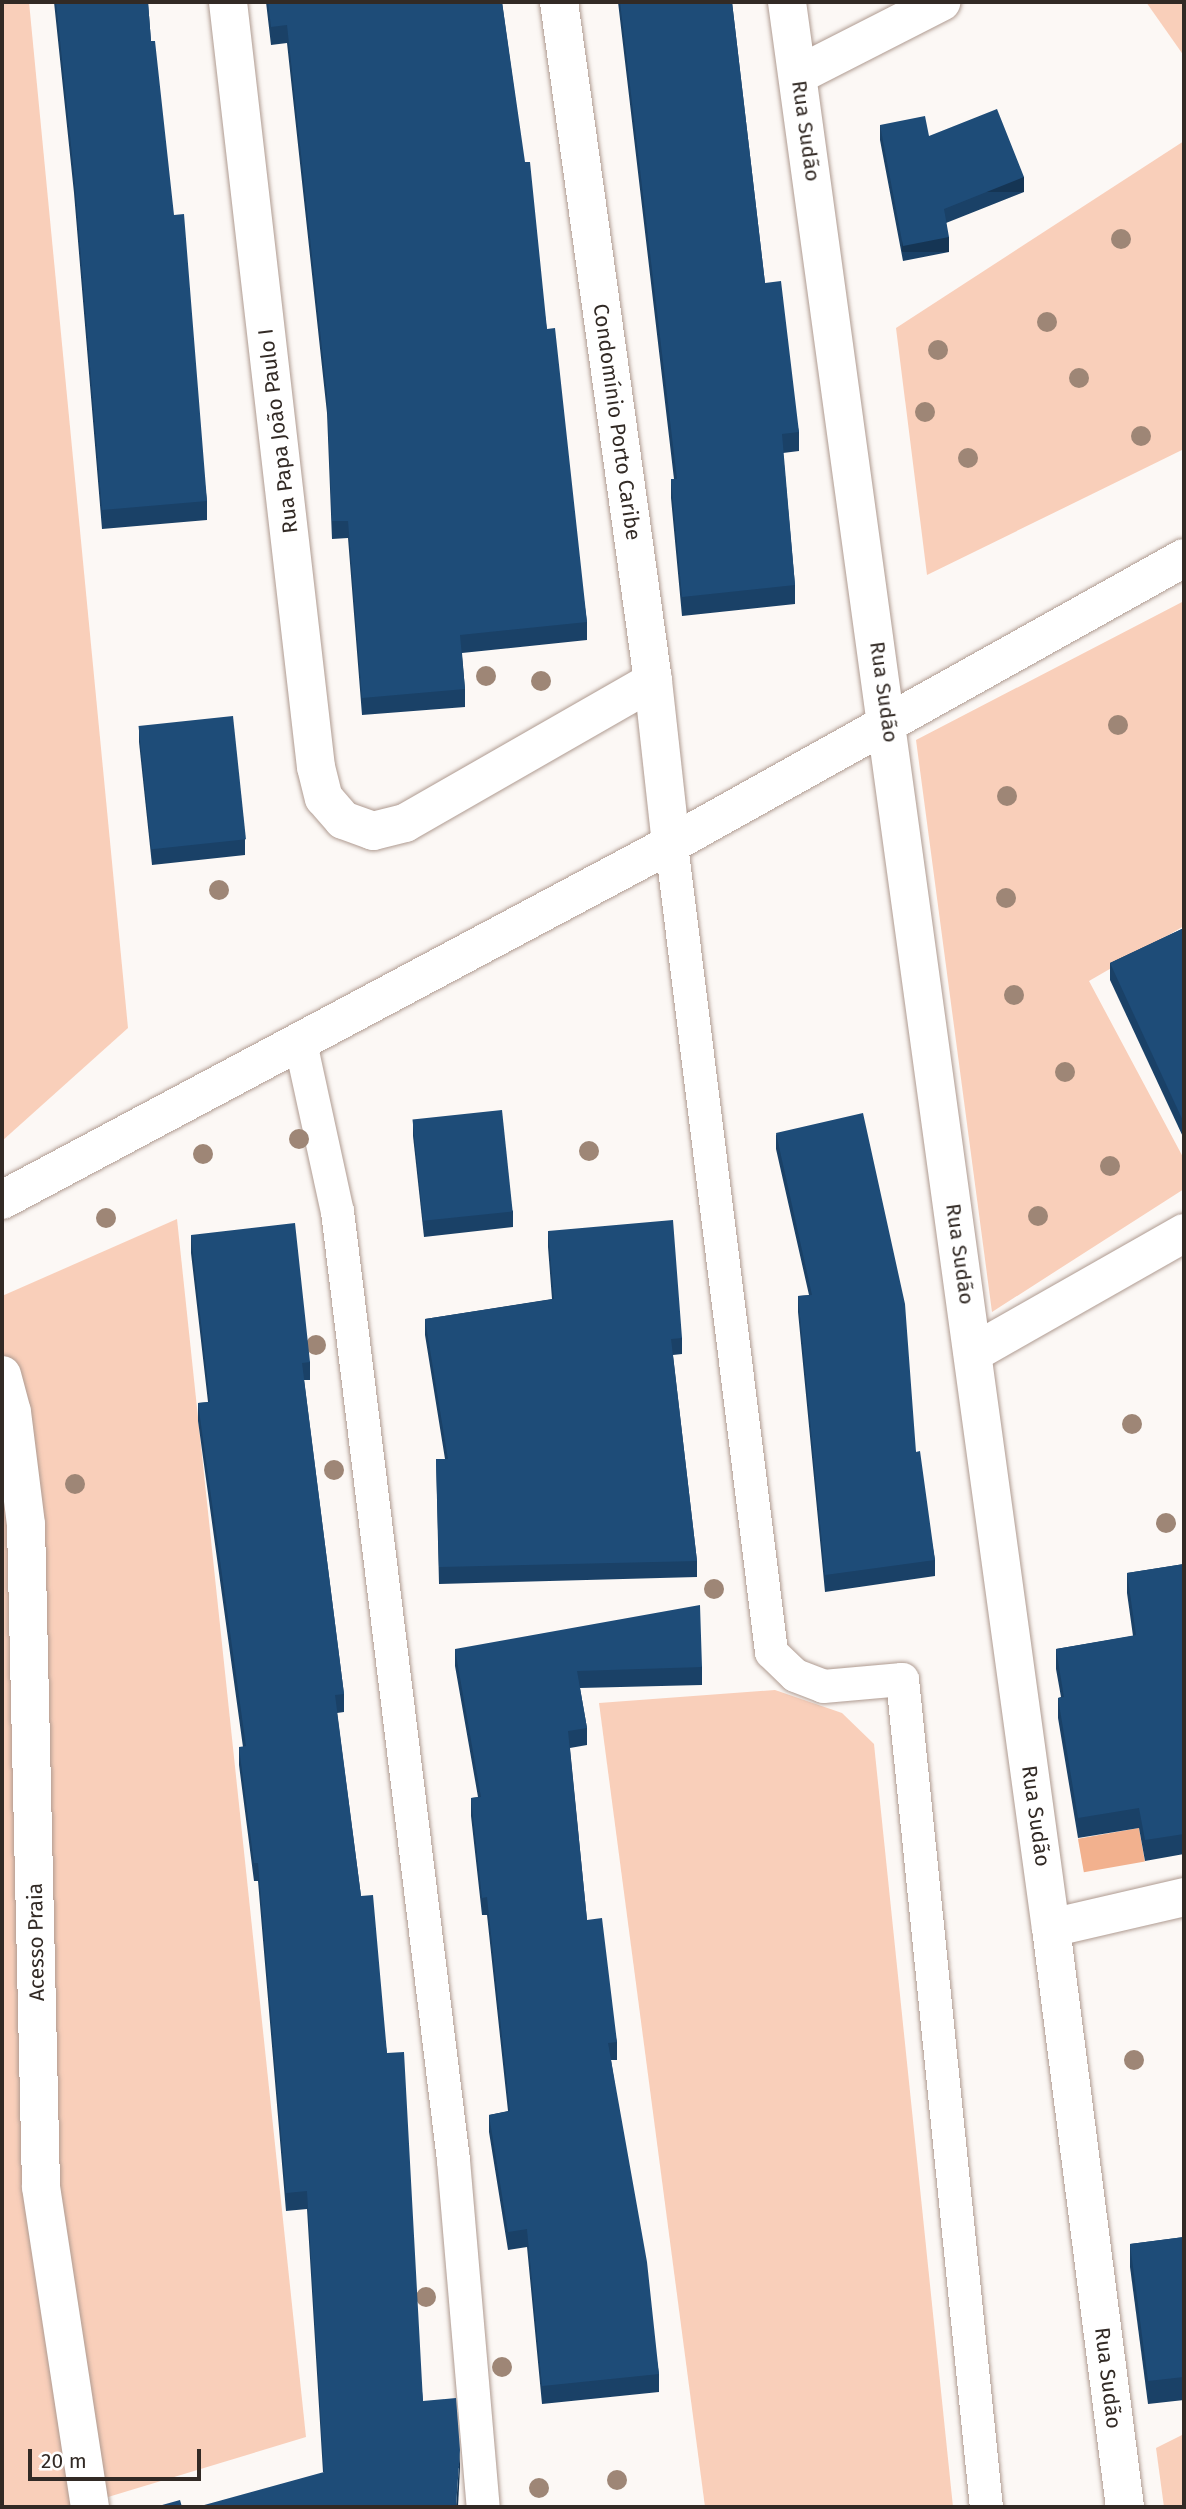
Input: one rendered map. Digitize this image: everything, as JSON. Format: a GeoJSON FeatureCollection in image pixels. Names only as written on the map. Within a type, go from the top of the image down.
{"type":"FeatureCollection","features":[{"type":"Feature","properties":{"kind":"street","name":"Rua Papa João Paulo I"},"geometry":{"type":"LineString","coordinates":[[228,2],[316,767],[324,798],[343,820],[373,831],[404,823],[653,681]]}},
{"type":"Feature","properties":{"kind":"street","name":"Condomínio Porto Caribe"},"geometry":{"type":"LineString","coordinates":[[559,2],[653,681],[671,844]]}},
{"type":"Feature","properties":{"kind":"street","name":"Rua Sudão"},"geometry":{"type":"LineString","coordinates":[[788,2],[889,722],[1051,1928],[1125,2507]]}},
{"type":"Feature","properties":{"kind":"street"},"geometry":{"type":"LineString","coordinates":[[798,75],[942,2]]}},
{"type":"Feature","properties":{"kind":"street"},"geometry":{"type":"LineString","coordinates":[[2,1200],[671,844],[1184,558]]}},
{"type":"Feature","properties":{"kind":"street"},"geometry":{"type":"LineString","coordinates":[[973,1353],[1184,1233]]}},
{"type":"Feature","properties":{"kind":"street","name":"Acesso Praia"},"geometry":{"type":"LineString","coordinates":[[2,1375],[12,1412],[26,1525],[41,2187],[90,2507]]}},
{"type":"Feature","properties":{"kind":"street"},"geometry":{"type":"LineString","coordinates":[[1051,1928],[1184,1897]]}},
{"type":"Feature","properties":{"kind":"lane"},"geometry":{"type":"LineString","coordinates":[[671,844],[771,1652],[795,1675],[823,1686],[902,1679],[986,2507]]}},
{"type":"Feature","properties":{"kind":"lane"},"geometry":{"type":"LineString","coordinates":[[300,1042],[340,1238],[453,2160],[483,2507]]}},
{"type":"Feature","properties":{"kind":"shaded area"},"geometry":{"type":"Polygon","coordinates":[[[2,2],[29,2],[128,1028],[2,1141],[2,2]]]}},
{"type":"Feature","properties":{"kind":"shaded area"},"geometry":{"type":"Polygon","coordinates":[[[1146,2],[1184,2],[1184,56],[1146,2]]]}},
{"type":"Feature","properties":{"kind":"shaded area"},"geometry":{"type":"Polygon","coordinates":[[[1184,141],[1184,449],[927,575],[896,328],[1184,141]]]}},
{"type":"Feature","properties":{"kind":"shaded area"},"geometry":{"type":"Polygon","coordinates":[[[1184,601],[1184,926],[1089,981],[1184,1159],[1184,1189],[992,1312],[916,740],[1184,601]]]}},
{"type":"Feature","properties":{"kind":"shaded area"},"geometry":{"type":"Polygon","coordinates":[[[177,1219],[306,2437],[75,2507],[2,2507],[2,1296],[177,1219]]]}},
{"type":"Feature","properties":{"kind":"shaded area"},"geometry":{"type":"Polygon","coordinates":[[[775,1690],[842,1713],[874,1744],[953,2507],[705,2507],[599,1703],[775,1690]]]}},
{"type":"Feature","properties":{"kind":"shaded area"},"geometry":{"type":"Polygon","coordinates":[[[1139,1828],[1145,1861],[1084,1872],[1078,1839],[1139,1828]]]}},
{"type":"Feature","properties":{"kind":"shaded area"},"geometry":{"type":"Polygon","coordinates":[[[1184,2434],[1184,2507],[1164,2507],[1156,2448],[1184,2434]]]}},
{"type":"Feature","properties":{"kind":"building"},"geometry":{"type":"Polygon","coordinates":[[[56,2],[148,2],[151,41],[155,41],[174,215],[184,214],[207,501],[102,510],[74,174],[56,2]]]}},
{"type":"Feature","properties":{"kind":"building"},"geometry":{"type":"Polygon","coordinates":[[[268,2],[502,2],[525,162],[530,162],[547,329],[555,328],[587,622],[460,635],[465,689],[362,698],[348,521],[332,521],[327,395],[287,25],[271,27],[268,2]]]}},
{"type":"Feature","properties":{"kind":"building"},"geometry":{"type":"Polygon","coordinates":[[[620,2],[732,2],[765,283],[781,281],[799,432],[782,434],[795,585],[682,597],[671,479],[677,479],[620,2]]]}},
{"type":"Feature","properties":{"kind":"building"},"geometry":{"type":"Polygon","coordinates":[[[997,109],[1024,177],[944,209],[949,237],[903,246],[880,125],[925,116],[929,136],[997,109]]]}},
{"type":"Feature","properties":{"kind":"building"},"geometry":{"type":"Polygon","coordinates":[[[233,716],[246,839],[151,849],[139,726],[233,716]]]}},
{"type":"Feature","properties":{"kind":"building"},"geometry":{"type":"Polygon","coordinates":[[[1184,928],[1184,1123],[1110,963],[1184,928]]]}},
{"type":"Feature","properties":{"kind":"building"},"geometry":{"type":"Polygon","coordinates":[[[502,1110],[513,1211],[423,1221],[412,1119],[502,1110]]]}},
{"type":"Feature","properties":{"kind":"building"},"geometry":{"type":"Polygon","coordinates":[[[863,1113],[905,1304],[916,1452],[920,1451],[935,1560],[825,1575],[798,1296],[812,1295],[776,1133],[863,1113]]]}},
{"type":"Feature","properties":{"kind":"building"},"geometry":{"type":"Polygon","coordinates":[[[673,1220],[682,1338],[671,1339],[697,1561],[439,1567],[436,1459],[448,1459],[425,1319],[554,1299],[548,1231],[673,1220]]]}},
{"type":"Feature","properties":{"kind":"building"},"geometry":{"type":"Polygon","coordinates":[[[295,1223],[310,1362],[302,1363],[344,1694],[335,1695],[361,1896],[373,1895],[387,2053],[404,2052],[423,2401],[456,2398],[460,2450],[456,2507],[197,2507],[324,2472],[307,2191],[286,2193],[258,1863],[254,1863],[239,1747],[246,1746],[198,1403],[210,1402],[191,1235],[295,1223]]]}},
{"type":"Feature","properties":{"kind":"building"},"geometry":{"type":"Polygon","coordinates":[[[1184,1564],[1184,1834],[1145,1840],[1139,1808],[1078,1818],[1058,1698],[1064,1697],[1056,1649],[1136,1635],[1127,1573],[1184,1564]]]}},
{"type":"Feature","properties":{"kind":"building"},"geometry":{"type":"Polygon","coordinates":[[[700,1605],[702,1667],[577,1671],[587,1728],[568,1731],[587,1920],[602,1918],[617,2042],[608,2043],[647,2262],[659,2374],[542,2386],[527,2229],[508,2232],[489,2115],[510,2111],[487,1897],[482,1898],[471,1798],[481,1797],[455,1649],[700,1605]]]}},
{"type":"Feature","properties":{"kind":"building"},"geometry":{"type":"Polygon","coordinates":[[[1184,2237],[1184,2377],[1148,2381],[1130,2244],[1184,2237]]]}},
{"type":"Feature","properties":{"kind":"building"},"geometry":{"type":"Polygon","coordinates":[[[180,2500],[182,2507],[155,2507],[180,2500]]]}}]}
